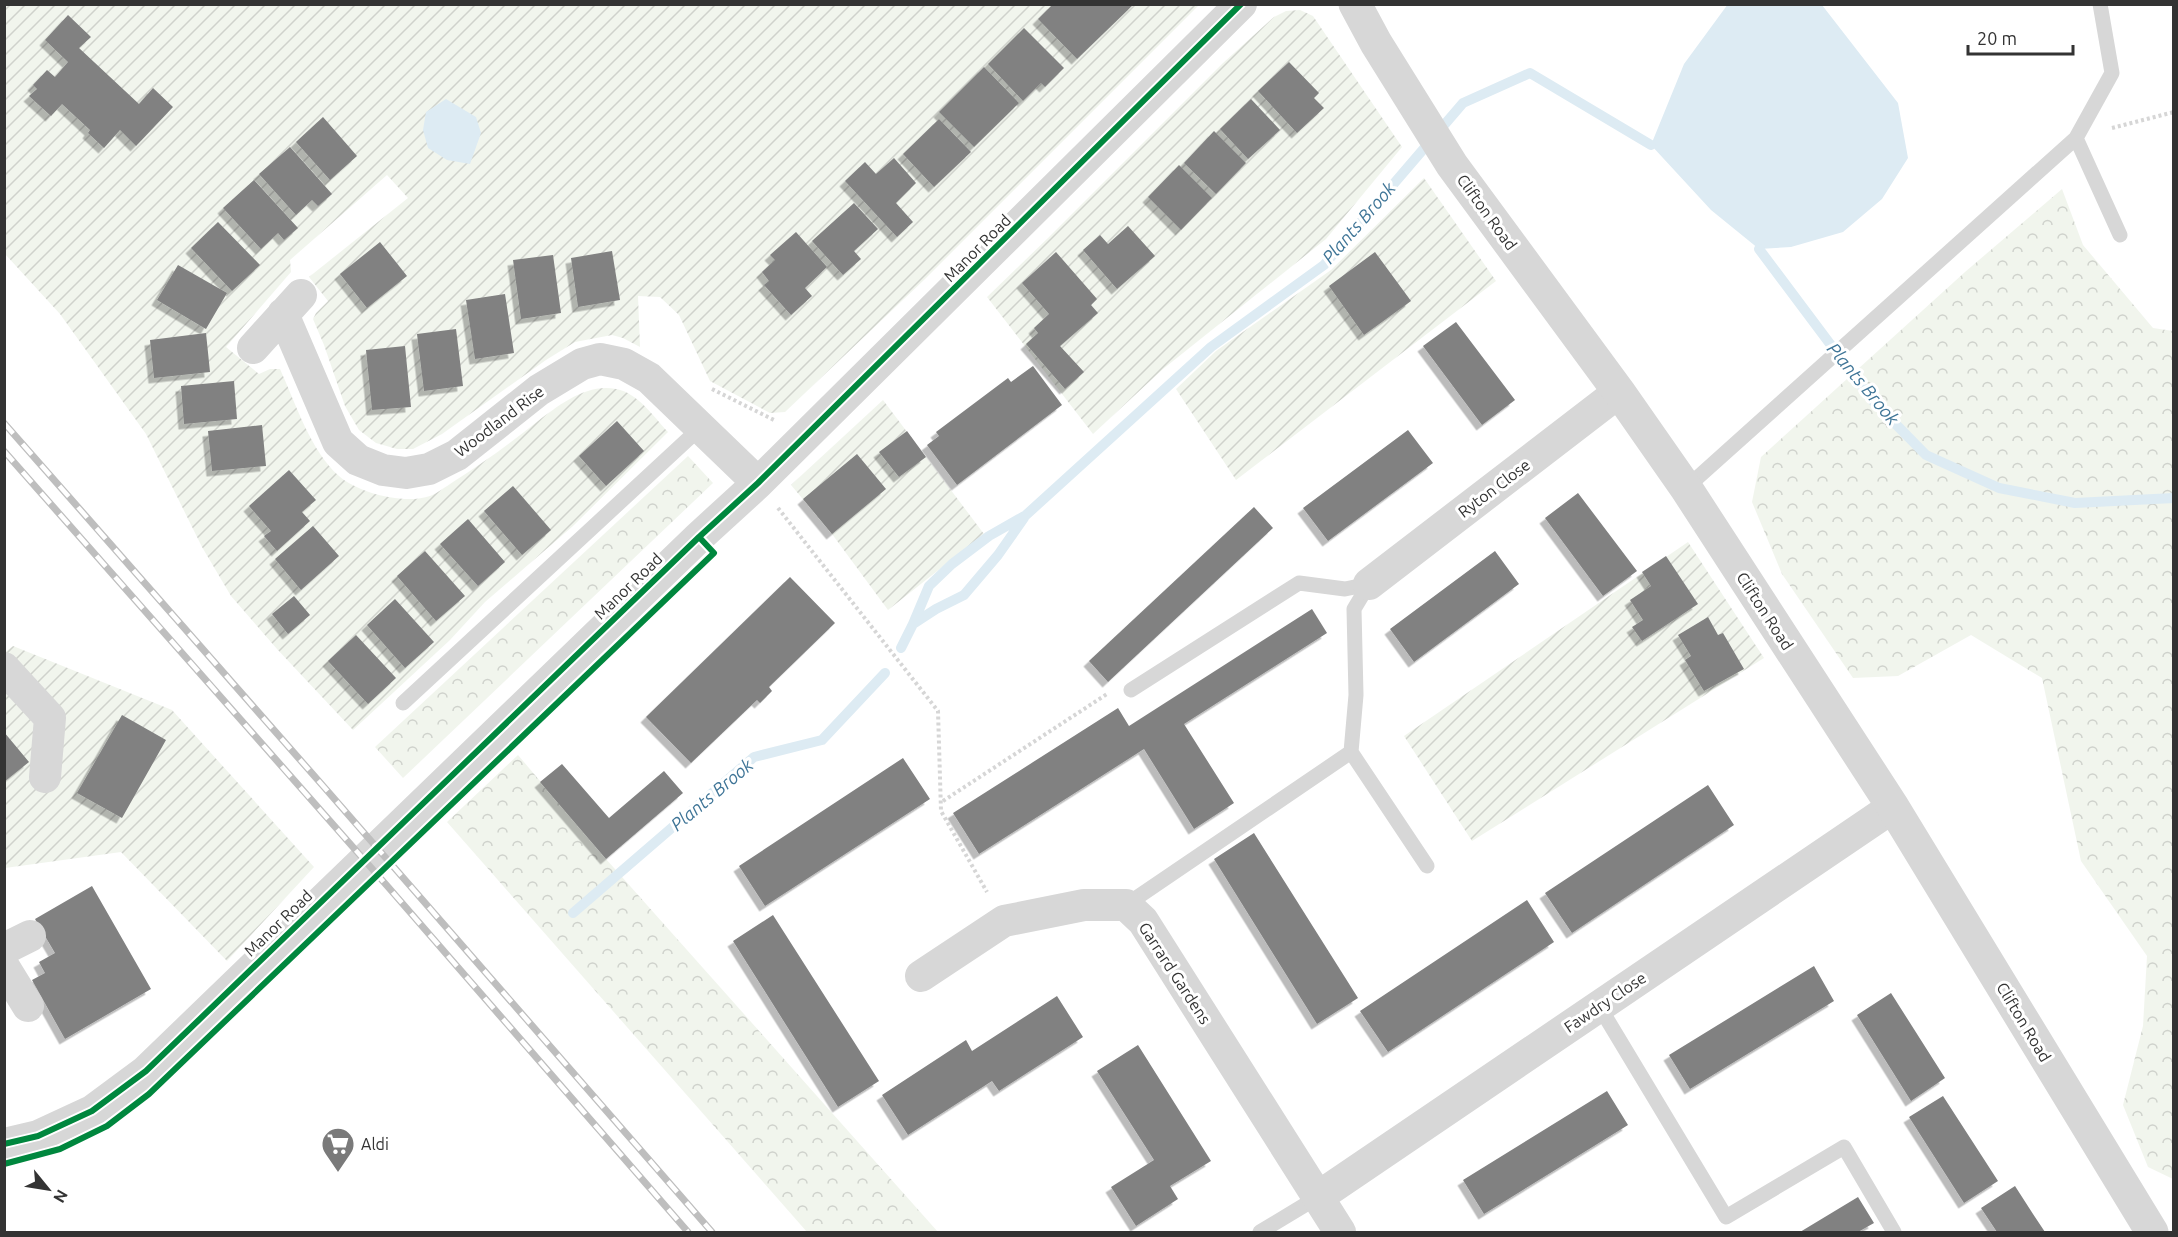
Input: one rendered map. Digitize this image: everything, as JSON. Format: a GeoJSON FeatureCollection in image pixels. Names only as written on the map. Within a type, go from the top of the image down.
{"type":"FeatureCollection","features":[{"type":"Feature","properties":{"kind":"street","name":"Manor Road"},"geometry":{"type":"LineString","coordinates":[[4,1144],[38,1136],[92,1111],[146,1071],[699,537],[758,483],[1241,4]]}},
{"type":"Feature","properties":{"kind":"street","name":"Clifton Road"},"geometry":{"type":"LineString","coordinates":[[1355,4],[1376,43],[1452,165],[1619,392],[1686,488],[1893,807],[2152,1233]]}},
{"type":"Feature","properties":{"kind":"street","name":"Woodland Rise"},"geometry":{"type":"LineString","coordinates":[[253,348],[292,305],[338,442],[358,460],[383,471],[406,473],[429,469],[457,455],[539,390],[582,364],[600,359],[624,364],[649,378],[758,483]]}},
{"type":"Feature","properties":{"kind":"street","name":"Ryton Close"},"geometry":{"type":"LineString","coordinates":[[1369,584],[1619,392]]}},
{"type":"Feature","properties":{"kind":"street"},"geometry":{"type":"LineString","coordinates":[[4,668],[50,718],[45,777]]}},
{"type":"Feature","properties":{"kind":"street","name":"Fawdry Close"},"geometry":{"type":"LineString","coordinates":[[1318,1197],[1893,807]]}},
{"type":"Feature","properties":{"kind":"street"},"geometry":{"type":"LineString","coordinates":[[921,976],[1004,921],[1084,905],[1126,905]]}},
{"type":"Feature","properties":{"kind":"street","name":"Garrard Gardens"},"geometry":{"type":"LineString","coordinates":[[1126,905],[1143,921],[1340,1233]]}},
{"type":"Feature","properties":{"kind":"street"},"geometry":{"type":"LineString","coordinates":[[4,967],[28,1006]]}},
{"type":"Feature","properties":{"kind":"lane"},"geometry":{"type":"LineString","coordinates":[[1686,488],[2076,138],[2112,73],[2100,4]]}},
{"type":"Feature","properties":{"kind":"lane"},"geometry":{"type":"LineString","coordinates":[[2076,138],[2120,234]]}},
{"type":"Feature","properties":{"kind":"lane"},"geometry":{"type":"LineString","coordinates":[[403,703],[700,428]]}},
{"type":"Feature","properties":{"kind":"lane"},"geometry":{"type":"LineString","coordinates":[[1131,690],[1299,583],[1345,589],[1369,584]]}},
{"type":"Feature","properties":{"kind":"lane"},"geometry":{"type":"LineString","coordinates":[[1369,584],[1354,609],[1356,695],[1351,752],[1428,866]]}},
{"type":"Feature","properties":{"kind":"lane"},"geometry":{"type":"LineString","coordinates":[[1126,905],[1351,752]]}},
{"type":"Feature","properties":{"kind":"lane"},"geometry":{"type":"LineString","coordinates":[[1599,1006],[1726,1217],[1844,1147],[1894,1233]]}},
{"type":"Feature","properties":{"kind":"lane"},"geometry":{"type":"LineString","coordinates":[[1260,1233],[1318,1197]]}},
{"type":"Feature","properties":{"kind":"path"},"geometry":{"type":"LineString","coordinates":[[2076,138],[2174,112]]}},
{"type":"Feature","properties":{"kind":"path"},"geometry":{"type":"LineString","coordinates":[[758,483],[938,711],[941,811],[1004,921]]}},
{"type":"Feature","properties":{"kind":"path"},"geometry":{"type":"LineString","coordinates":[[942,802],[1113,690],[1131,690]]}},
{"type":"Feature","properties":{"kind":"green space"},"geometry":{"type":"Polygon","coordinates":[[[5,5],[1199,5],[925,279],[785,412],[770,413],[710,381],[679,315],[660,297],[638,296],[640,347],[612,335],[575,342],[442,434],[413,449],[397,449],[376,443],[359,430],[345,406],[313,319],[328,301],[309,277],[408,198],[387,175],[290,260],[291,272],[226,347],[259,374],[270,369],[280,369],[312,440],[329,466],[339,476],[358,488],[382,496],[408,499],[430,496],[486,460],[564,402],[595,389],[616,389],[631,395],[645,406],[668,432],[573,526],[485,602],[450,640],[353,730],[231,596],[202,547],[146,434],[60,314],[5,254],[5,5]]]}},
{"type":"Feature","properties":{"kind":"green space"},"geometry":{"type":"Polygon","coordinates":[[[1300,10],[1313,16],[1402,147],[1326,239],[1163,369],[1093,434],[987,297],[1223,63],[1274,17],[1286,11],[1300,10]]]}},
{"type":"Feature","properties":{"kind":"green space"},"geometry":{"type":"Polygon","coordinates":[[[1424,178],[1496,281],[1236,480],[1176,389],[1216,351],[1331,270],[1424,178]]]}},
{"type":"Feature","properties":{"kind":"green space"},"geometry":{"type":"Polygon","coordinates":[[[2062,189],[2083,245],[2153,328],[2173,331],[2173,1179],[2148,1167],[2123,1105],[2143,1026],[2147,956],[2081,861],[2042,678],[1971,635],[1898,676],[1853,678],[1782,574],[1752,502],[1761,457],[1965,272],[2062,189]]]}},
{"type":"Feature","properties":{"kind":"green space"},"geometry":{"type":"Polygon","coordinates":[[[883,400],[984,534],[888,610],[832,534],[791,485],[883,400]]]}},
{"type":"Feature","properties":{"kind":"green space"},"geometry":{"type":"Polygon","coordinates":[[[688,456],[713,483],[403,778],[375,747],[688,456]]]}},
{"type":"Feature","properties":{"kind":"green space"},"geometry":{"type":"Polygon","coordinates":[[[1688,542],[1764,658],[1472,841],[1404,736],[1688,542]]]}},
{"type":"Feature","properties":{"kind":"green space"},"geometry":{"type":"Polygon","coordinates":[[[13,646],[172,710],[314,867],[227,961],[121,852],[5,868],[4,653],[13,646]]]}},
{"type":"Feature","properties":{"kind":"green space"},"geometry":{"type":"Polygon","coordinates":[[[518,755],[606,859],[938,1232],[807,1232],[447,822],[518,755]]]}},
{"type":"Feature","properties":{"kind":"shaded area"},"geometry":{"type":"Polygon","coordinates":[[[1728,4],[1822,5],[1898,103],[1908,158],[1882,199],[1843,232],[1791,247],[1759,249],[1711,210],[1651,145],[1684,64],[1728,4]]]}},
{"type":"Feature","properties":{"kind":"shaded area"},"geometry":{"type":"Polygon","coordinates":[[[446,99],[476,117],[481,133],[470,164],[447,160],[428,148],[423,130],[426,112],[446,99]]]}},
{"type":"Feature","properties":{"kind":"building"},"geometry":{"type":"Polygon","coordinates":[[[1053,4],[1134,4],[1077,59],[1038,19],[1053,4]]]}},
{"type":"Feature","properties":{"kind":"building"},"geometry":{"type":"Polygon","coordinates":[[[68,15],[91,37],[79,48],[139,104],[153,88],[173,107],[136,146],[120,130],[104,148],[88,133],[90,130],[62,104],[51,116],[29,96],[37,89],[33,85],[47,70],[55,77],[68,62],[45,40],[68,15]]]}},
{"type":"Feature","properties":{"kind":"building"},"geometry":{"type":"Polygon","coordinates":[[[1024,28],[1064,68],[1045,87],[1041,83],[1023,101],[988,64],[1024,28]]]}},
{"type":"Feature","properties":{"kind":"building"},"geometry":{"type":"Polygon","coordinates":[[[1289,62],[1319,93],[1314,98],[1324,108],[1297,133],[1258,91],[1289,62]]]}},
{"type":"Feature","properties":{"kind":"building"},"geometry":{"type":"Polygon","coordinates":[[[984,67],[1019,103],[974,147],[939,112],[984,67]]]}},
{"type":"Feature","properties":{"kind":"building"},"geometry":{"type":"Polygon","coordinates":[[[1251,99],[1280,130],[1248,159],[1220,129],[1251,99]]]}},
{"type":"Feature","properties":{"kind":"building"},"geometry":{"type":"Polygon","coordinates":[[[323,117],[357,156],[330,180],[296,142],[323,117]]]}},
{"type":"Feature","properties":{"kind":"building"},"geometry":{"type":"Polygon","coordinates":[[[939,119],[971,152],[934,187],[903,154],[939,119]]]}},
{"type":"Feature","properties":{"kind":"building"},"geometry":{"type":"Polygon","coordinates":[[[1214,131],[1246,163],[1216,194],[1184,163],[1214,131]]]}},
{"type":"Feature","properties":{"kind":"building"},"geometry":{"type":"Polygon","coordinates":[[[290,147],[332,194],[318,206],[312,200],[296,215],[259,174],[290,147]]]}},
{"type":"Feature","properties":{"kind":"building"},"geometry":{"type":"Polygon","coordinates":[[[894,158],[916,183],[896,203],[913,222],[897,237],[845,181],[865,162],[876,174],[894,158]]]}},
{"type":"Feature","properties":{"kind":"building"},"geometry":{"type":"Polygon","coordinates":[[[1179,165],[1212,198],[1181,230],[1148,197],[1179,165]]]}},
{"type":"Feature","properties":{"kind":"building"},"geometry":{"type":"Polygon","coordinates":[[[254,180],[298,228],[284,240],[278,233],[261,249],[223,208],[254,180]]]}},
{"type":"Feature","properties":{"kind":"building"},"geometry":{"type":"Polygon","coordinates":[[[854,203],[878,229],[854,251],[861,259],[843,275],[812,241],[854,203]]]}},
{"type":"Feature","properties":{"kind":"building"},"geometry":{"type":"Polygon","coordinates":[[[218,222],[260,265],[232,291],[191,248],[218,222]]]}},
{"type":"Feature","properties":{"kind":"building"},"geometry":{"type":"Polygon","coordinates":[[[1128,226],[1155,256],[1117,289],[1083,250],[1100,235],[1108,244],[1128,226]]]}},
{"type":"Feature","properties":{"kind":"building"},"geometry":{"type":"Polygon","coordinates":[[[796,232],[827,267],[805,288],[812,296],[791,315],[764,285],[769,281],[762,272],[775,260],[770,255],[796,232]]]}},
{"type":"Feature","properties":{"kind":"building"},"geometry":{"type":"Polygon","coordinates":[[[380,242],[407,276],[367,308],[340,274],[380,242]]]}},
{"type":"Feature","properties":{"kind":"building"},"geometry":{"type":"Polygon","coordinates":[[[612,251],[620,300],[578,307],[571,258],[612,251]]]}},
{"type":"Feature","properties":{"kind":"building"},"geometry":{"type":"Polygon","coordinates":[[[1056,252],[1097,299],[1091,305],[1098,313],[1060,346],[1084,372],[1065,389],[1026,344],[1038,333],[1034,328],[1049,314],[1022,283],[1056,252]]]}},
{"type":"Feature","properties":{"kind":"building"},"geometry":{"type":"Polygon","coordinates":[[[1375,252],[1411,301],[1364,335],[1329,286],[1375,252]]]}},
{"type":"Feature","properties":{"kind":"building"},"geometry":{"type":"Polygon","coordinates":[[[553,255],[561,313],[521,319],[513,260],[553,255]]]}},
{"type":"Feature","properties":{"kind":"building"},"geometry":{"type":"Polygon","coordinates":[[[178,265],[227,293],[206,329],[157,300],[178,265]]]}},
{"type":"Feature","properties":{"kind":"building"},"geometry":{"type":"Polygon","coordinates":[[[505,294],[514,353],[475,359],[466,300],[505,294]]]}},
{"type":"Feature","properties":{"kind":"building"},"geometry":{"type":"Polygon","coordinates":[[[1456,322],[1515,400],[1482,425],[1423,346],[1456,322]]]}},
{"type":"Feature","properties":{"kind":"building"},"geometry":{"type":"Polygon","coordinates":[[[456,329],[463,386],[424,391],[417,334],[456,329]]]}},
{"type":"Feature","properties":{"kind":"building"},"geometry":{"type":"Polygon","coordinates":[[[206,333],[210,372],[154,378],[150,340],[206,333]]]}},
{"type":"Feature","properties":{"kind":"building"},"geometry":{"type":"Polygon","coordinates":[[[405,346],[411,407],[372,410],[366,350],[405,346]]]}},
{"type":"Feature","properties":{"kind":"building"},"geometry":{"type":"Polygon","coordinates":[[[1033,366],[1062,405],[957,485],[927,445],[939,436],[936,432],[1008,378],[1011,382],[1033,366]]]}},
{"type":"Feature","properties":{"kind":"building"},"geometry":{"type":"Polygon","coordinates":[[[234,381],[237,419],[184,424],[181,386],[234,381]]]}},
{"type":"Feature","properties":{"kind":"building"},"geometry":{"type":"Polygon","coordinates":[[[617,421],[644,451],[606,486],[579,456],[617,421]]]}},
{"type":"Feature","properties":{"kind":"building"},"geometry":{"type":"Polygon","coordinates":[[[262,425],[266,466],[212,471],[208,431],[262,425]]]}},
{"type":"Feature","properties":{"kind":"building"},"geometry":{"type":"Polygon","coordinates":[[[1408,430],[1433,463],[1328,541],[1303,508],[1408,430]]]}},
{"type":"Feature","properties":{"kind":"building"},"geometry":{"type":"Polygon","coordinates":[[[907,431],[926,457],[899,477],[879,452],[907,431]]]}},
{"type":"Feature","properties":{"kind":"building"},"geometry":{"type":"Polygon","coordinates":[[[857,454],[886,489],[832,534],[803,499],[857,454]]]}},
{"type":"Feature","properties":{"kind":"building"},"geometry":{"type":"Polygon","coordinates":[[[289,470],[316,500],[302,512],[310,521],[277,551],[264,536],[271,531],[249,506],[289,470]]]}},
{"type":"Feature","properties":{"kind":"building"},"geometry":{"type":"Polygon","coordinates":[[[513,486],[551,530],[522,555],[484,511],[513,486]]]}},
{"type":"Feature","properties":{"kind":"building"},"geometry":{"type":"Polygon","coordinates":[[[1578,493],[1637,571],[1603,596],[1545,518],[1578,493]]]}},
{"type":"Feature","properties":{"kind":"building"},"geometry":{"type":"Polygon","coordinates":[[[1254,507],[1273,528],[1108,682],[1089,661],[1254,507]]]}},
{"type":"Feature","properties":{"kind":"building"},"geometry":{"type":"Polygon","coordinates":[[[468,519],[505,562],[478,586],[440,544],[468,519]]]}},
{"type":"Feature","properties":{"kind":"building"},"geometry":{"type":"Polygon","coordinates":[[[313,526],[339,556],[301,590],[275,559],[313,526]]]}},
{"type":"Feature","properties":{"kind":"building"},"geometry":{"type":"Polygon","coordinates":[[[425,551],[465,596],[436,621],[397,576],[425,551]]]}},
{"type":"Feature","properties":{"kind":"building"},"geometry":{"type":"Polygon","coordinates":[[[1495,551],[1519,584],[1414,662],[1390,629],[1495,551]]]}},
{"type":"Feature","properties":{"kind":"building"},"geometry":{"type":"Polygon","coordinates":[[[1666,556],[1698,604],[1642,641],[1632,627],[1643,620],[1630,600],[1651,586],[1642,572],[1666,556]]]}},
{"type":"Feature","properties":{"kind":"building"},"geometry":{"type":"Polygon","coordinates":[[[790,577],[835,623],[769,687],[772,691],[760,703],[757,700],[691,763],[646,717],[790,577]]]}},
{"type":"Feature","properties":{"kind":"building"},"geometry":{"type":"Polygon","coordinates":[[[294,596],[310,615],[288,634],[272,614],[294,596]]]}},
{"type":"Feature","properties":{"kind":"building"},"geometry":{"type":"Polygon","coordinates":[[[395,599],[434,642],[405,668],[367,625],[395,599]]]}},
{"type":"Feature","properties":{"kind":"building"},"geometry":{"type":"Polygon","coordinates":[[[1312,609],[1327,633],[1184,724],[1234,803],[1194,829],[1144,749],[979,854],[953,813],[1118,708],[1129,726],[1312,609]]]}},
{"type":"Feature","properties":{"kind":"building"},"geometry":{"type":"Polygon","coordinates":[[[1708,617],[1718,635],[1723,633],[1744,669],[1704,691],[1685,660],[1691,656],[1678,635],[1708,617]]]}},
{"type":"Feature","properties":{"kind":"building"},"geometry":{"type":"Polygon","coordinates":[[[356,635],[396,678],[368,704],[328,661],[356,635]]]}},
{"type":"Feature","properties":{"kind":"building"},"geometry":{"type":"Polygon","coordinates":[[[122,715],[166,740],[122,818],[77,793],[122,715]]]}},
{"type":"Feature","properties":{"kind":"building"},"geometry":{"type":"Polygon","coordinates":[[[4,732],[29,762],[4,782],[4,732]]]}},
{"type":"Feature","properties":{"kind":"building"},"geometry":{"type":"Polygon","coordinates":[[[903,758],[930,799],[765,906],[739,866],[903,758]]]}},
{"type":"Feature","properties":{"kind":"building"},"geometry":{"type":"Polygon","coordinates":[[[562,764],[609,818],[664,771],[683,793],[606,859],[540,782],[562,764]]]}},
{"type":"Feature","properties":{"kind":"building"},"geometry":{"type":"Polygon","coordinates":[[[1708,785],[1734,825],[1572,933],[1545,893],[1708,785]]]}},
{"type":"Feature","properties":{"kind":"building"},"geometry":{"type":"Polygon","coordinates":[[[1254,833],[1358,998],[1317,1024],[1214,859],[1254,833]]]}},
{"type":"Feature","properties":{"kind":"building"},"geometry":{"type":"Polygon","coordinates":[[[92,886],[151,989],[65,1039],[32,980],[45,973],[39,962],[55,953],[35,919],[92,886]]]}},
{"type":"Feature","properties":{"kind":"building"},"geometry":{"type":"Polygon","coordinates":[[[1527,900],[1554,942],[1388,1052],[1360,1011],[1527,900]]]}},
{"type":"Feature","properties":{"kind":"building"},"geometry":{"type":"Polygon","coordinates":[[[773,915],[879,1081],[838,1107],[733,941],[773,915]]]}},
{"type":"Feature","properties":{"kind":"building"},"geometry":{"type":"Polygon","coordinates":[[[1814,966],[1834,1001],[1690,1089],[1669,1055],[1814,966]]]}},
{"type":"Feature","properties":{"kind":"building"},"geometry":{"type":"Polygon","coordinates":[[[1891,993],[1945,1078],[1911,1101],[1857,1015],[1891,993]]]}},
{"type":"Feature","properties":{"kind":"building"},"geometry":{"type":"Polygon","coordinates":[[[1057,996],[1083,1037],[999,1091],[992,1081],[908,1135],[882,1095],[966,1040],[972,1051],[1057,996]]]}},
{"type":"Feature","properties":{"kind":"building"},"geometry":{"type":"Polygon","coordinates":[[[1138,1045],[1211,1161],[1170,1186],[1178,1199],[1136,1226],[1111,1187],[1154,1160],[1097,1071],[1138,1045]]]}},
{"type":"Feature","properties":{"kind":"building"},"geometry":{"type":"Polygon","coordinates":[[[1607,1091],[1628,1125],[1484,1214],[1463,1180],[1607,1091]]]}},
{"type":"Feature","properties":{"kind":"building"},"geometry":{"type":"Polygon","coordinates":[[[1943,1096],[1998,1181],[1964,1203],[1909,1117],[1943,1096]]]}},
{"type":"Feature","properties":{"kind":"building"},"geometry":{"type":"Polygon","coordinates":[[[2015,1186],[2045,1232],[1997,1232],[1981,1208],[2015,1186]]]}},
{"type":"Feature","properties":{"kind":"building"},"geometry":{"type":"Polygon","coordinates":[[[1858,1197],[1874,1223],[1858,1232],[1800,1232],[1858,1197]]]}},
{"type":"Feature","properties":{"kind":"waterway","name":"Plants Brook"},"geometry":{"type":"LineString","coordinates":[[913,624],[929,586],[952,564],[989,536],[1026,515],[1211,347],[1324,265],[1463,103],[1530,73],[1651,145]]}},
{"type":"Feature","properties":{"kind":"waterway","name":"Plants Brook"},"geometry":{"type":"LineString","coordinates":[[1759,249],[1872,400],[1926,455],[1999,488],[2075,503],[2174,498]]}},
{"type":"Feature","properties":{"kind":"waterway","name":"Plants Brook"},"geometry":{"type":"LineString","coordinates":[[901,648],[913,624],[964,595],[998,555],[1024,518]]}},
{"type":"Feature","properties":{"kind":"waterway","name":"Plants Brook"},"geometry":{"type":"LineString","coordinates":[[573,913],[754,757],[822,740],[885,673]]}},
{"type":"Feature","properties":{"kind":"railway"},"geometry":{"type":"LineString","coordinates":[[4,423],[712,1232]]}},
{"type":"Feature","properties":{"kind":"railway"},"geometry":{"type":"LineString","coordinates":[[4,451],[688,1232]]}},
{"type":"Feature","properties":{"kind":"cycle path"},"geometry":{"type":"LineString","coordinates":[[4,1144],[38,1136],[92,1111],[146,1071],[699,537],[758,483],[1241,4]]}},
{"type":"Feature","properties":{"kind":"cycle path"},"geometry":{"type":"LineString","coordinates":[[4,1164],[60,1149],[107,1126],[149,1094],[714,553],[699,537]]}},
{"type":"Feature","properties":{"kind":"place","name":"Aldi"},"geometry":{"type":"Point","coordinates":[338,1173]}}]}
